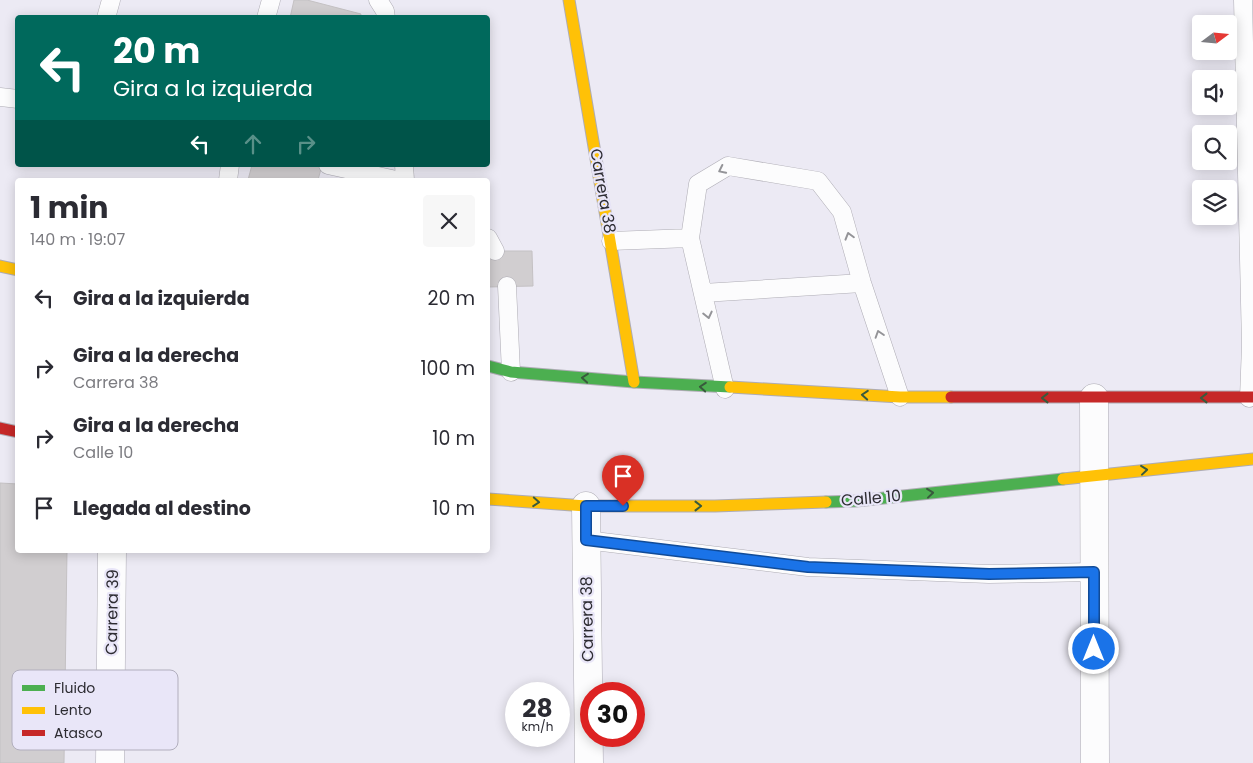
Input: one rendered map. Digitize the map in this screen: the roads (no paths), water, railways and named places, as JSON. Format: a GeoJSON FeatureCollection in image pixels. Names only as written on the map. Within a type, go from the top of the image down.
{"type":"FeatureCollection","features":[{"type":"Feature","properties":{"kind":"main road","name":"Carrera 38"},"geometry":{"type":"LineString","coordinates":[[569,0],[634,382]]}},
{"type":"Feature","properties":{"kind":"main road"},"geometry":{"type":"LineString","coordinates":[[0,266],[15,270]]}},
{"type":"Feature","properties":{"kind":"main road"},"geometry":{"type":"LineString","coordinates":[[490,367],[511,372],[725,389],[900,397],[1251,397]]}},
{"type":"Feature","properties":{"kind":"main road"},"geometry":{"type":"LineString","coordinates":[[0,428],[15,431]]}},
{"type":"Feature","properties":{"kind":"main road","name":"Calle 10"},"geometry":{"type":"LineString","coordinates":[[490,499],[586,506],[715,506],[856,500],[1253,459]]}},
{"type":"Feature","properties":{"kind":"street"},"geometry":{"type":"LineString","coordinates":[[0,274],[15,272]]}},
{"type":"Feature","properties":{"kind":"street"},"geometry":{"type":"LineString","coordinates":[[1094,398],[1095,763]]}},
{"type":"Feature","properties":{"kind":"street","name":"Carrera 38"},"geometry":{"type":"LineString","coordinates":[[586,506],[589,763]]}},
{"type":"Feature","properties":{"kind":"street","name":"Carrera 39"},"geometry":{"type":"LineString","coordinates":[[111,670],[112,553]]}},
{"type":"Feature","properties":{"kind":"street","name":"Carrera 39"},"geometry":{"type":"LineString","coordinates":[[110,750],[110,763]]}},
{"type":"Feature","properties":{"kind":"lane"},"geometry":{"type":"LineString","coordinates":[[107,15],[111,0]]}},
{"type":"Feature","properties":{"kind":"lane"},"geometry":{"type":"LineString","coordinates":[[267,15],[271,0]]}},
{"type":"Feature","properties":{"kind":"lane"},"geometry":{"type":"LineString","coordinates":[[378,0],[386,15]]}},
{"type":"Feature","properties":{"kind":"lane"},"geometry":{"type":"LineString","coordinates":[[1243,0],[1251,397]]}},
{"type":"Feature","properties":{"kind":"lane"},"geometry":{"type":"LineString","coordinates":[[0,97],[15,99]]}},
{"type":"Feature","properties":{"kind":"lane"},"geometry":{"type":"LineString","coordinates":[[725,389],[690,238],[698,184],[728,166],[818,181],[842,212],[862,283],[900,397]]}},
{"type":"Feature","properties":{"kind":"lane"},"geometry":{"type":"LineString","coordinates":[[337,167],[387,178]]}},
{"type":"Feature","properties":{"kind":"lane"},"geometry":{"type":"LineString","coordinates":[[611,241],[690,238]]}},
{"type":"Feature","properties":{"kind":"lane"},"geometry":{"type":"LineString","coordinates":[[702,293],[862,283]]}},
{"type":"Feature","properties":{"kind":"lane"},"geometry":{"type":"LineString","coordinates":[[507,286],[511,372]]}},
{"type":"Feature","properties":{"kind":"lane"},"geometry":{"type":"LineString","coordinates":[[586,540],[808,567],[989,574],[1094,572]]}}]}
